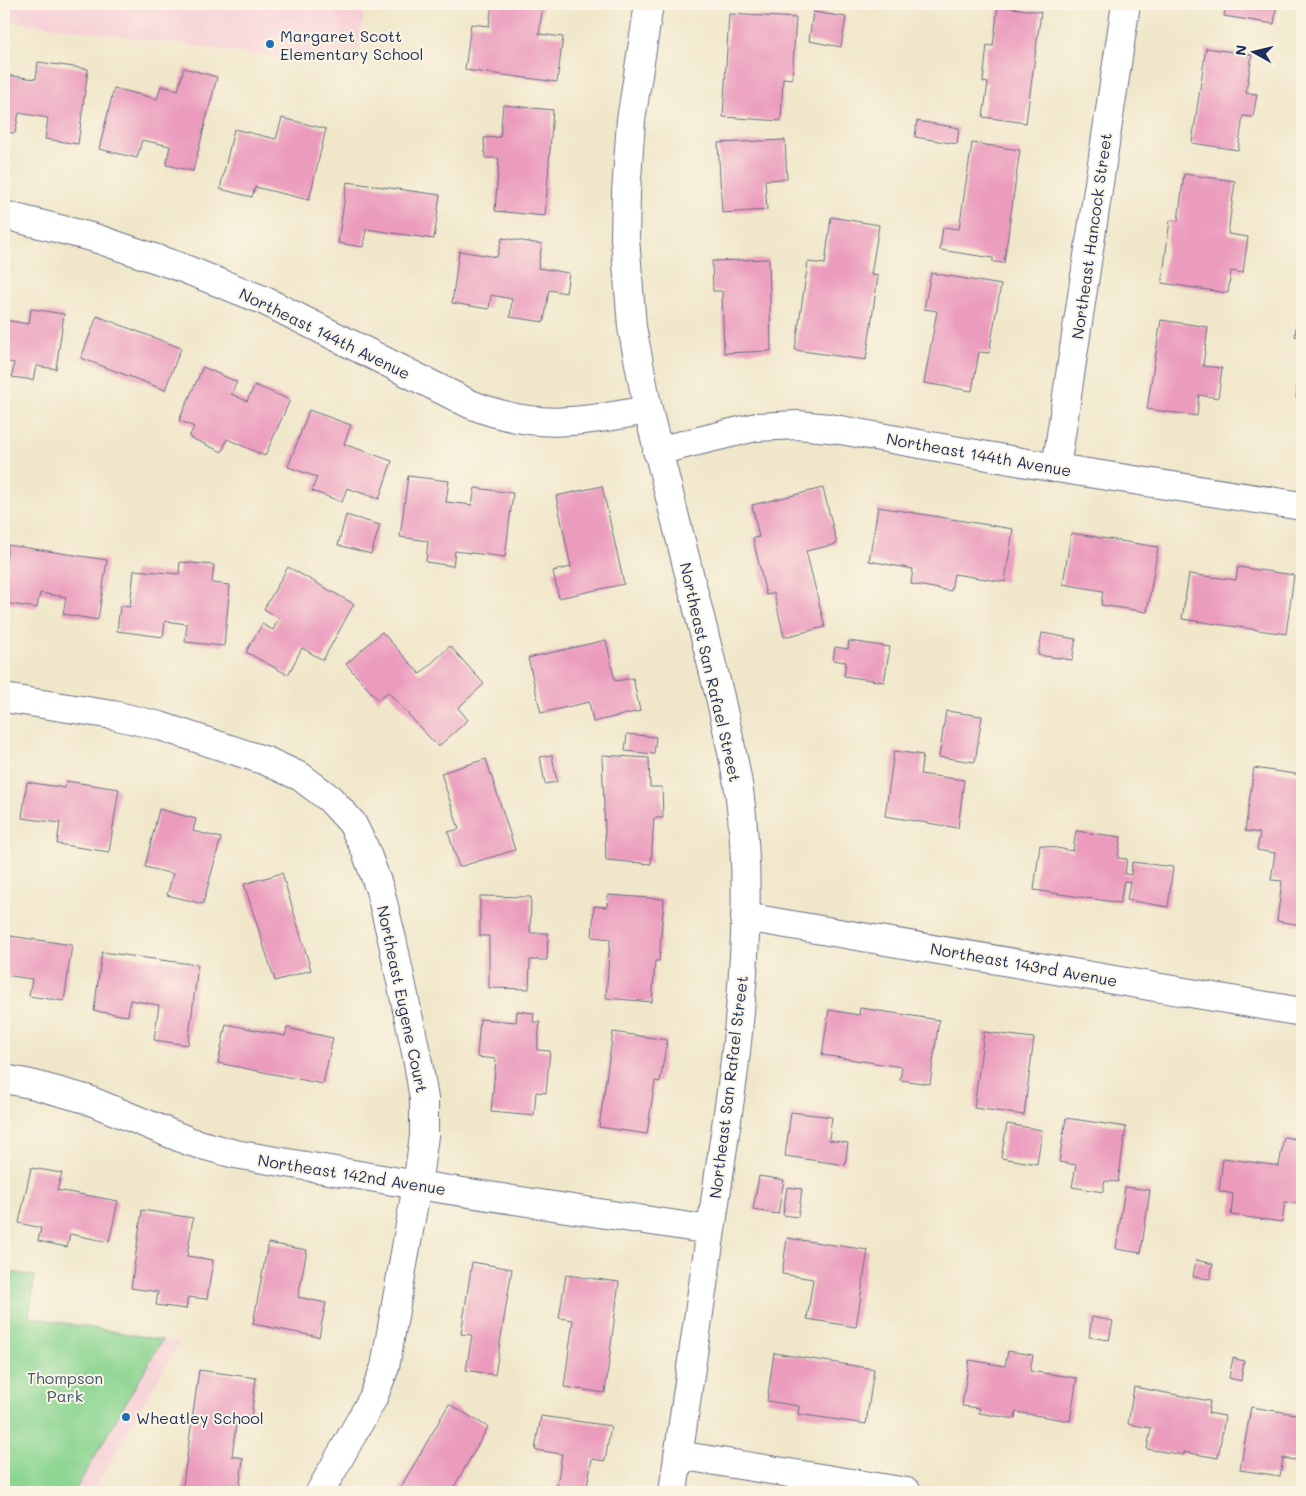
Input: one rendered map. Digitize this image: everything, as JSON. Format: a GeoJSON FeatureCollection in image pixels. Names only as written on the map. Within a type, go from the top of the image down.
{"type":"FeatureCollection","features":[{"type":"Feature","properties":{"kind":"street","name":"Northeast San Rafael Street"},"geometry":{"type":"LineString","coordinates":[[649,4],[631,120],[626,193],[625,238],[632,327],[657,451],[731,744],[740,800],[744,852],[745,917],[739,1024],[673,1492]]}},
{"type":"Feature","properties":{"kind":"street","name":"Northeast Hancock Street"},"geometry":{"type":"LineString","coordinates":[[1056,468],[1126,4]]}},
{"type":"Feature","properties":{"kind":"street","name":"Northeast 144th Avenue"},"geometry":{"type":"LineString","coordinates":[[4,215],[96,238],[180,267],[263,300],[491,413],[519,420],[556,423],[586,421],[648,410]]}},
{"type":"Feature","properties":{"kind":"street","name":"Northeast 144th Avenue"},"geometry":{"type":"LineString","coordinates":[[657,451],[756,427],[798,425],[829,428],[1056,468],[1302,506]]}},
{"type":"Feature","properties":{"kind":"street","name":"Northeast Eugene Court"},"geometry":{"type":"LineString","coordinates":[[4,698],[113,715],[150,724],[266,761],[301,776],[330,799],[352,823],[365,850],[380,890],[392,939],[424,1100],[424,1136],[418,1185],[385,1367],[374,1398],[320,1492]]}},
{"type":"Feature","properties":{"kind":"street","name":"Northeast 143rd Avenue"},"geometry":{"type":"LineString","coordinates":[[745,917],[1302,1012]]}},
{"type":"Feature","properties":{"kind":"street","name":"Northeast 142nd Avenue"},"geometry":{"type":"LineString","coordinates":[[4,1080],[31,1084],[86,1099],[191,1142],[235,1154],[418,1185],[710,1230]]}},
{"type":"Feature","properties":{"kind":"street"},"geometry":{"type":"LineString","coordinates":[[678,1455],[907,1492]]}},
{"type":"Feature","properties":{"kind":"shaded area","name":"Margaret Scott Elementary School"},"geometry":{"type":"Polygon","coordinates":[[[4,4],[365,4],[356,68],[4,20],[4,4]]]}},
{"type":"Feature","properties":{"kind":"shaded area","name":"Wheatley School"},"geometry":{"type":"Polygon","coordinates":[[[162,1340],[179,1342],[92,1492],[74,1492],[162,1340]]]}},
{"type":"Feature","properties":{"kind":"green space","name":"Thompson Park"},"geometry":{"type":"Polygon","coordinates":[[[4,1271],[35,1276],[29,1317],[162,1340],[74,1492],[4,1492],[4,1271]]]}},
{"type":"Feature","properties":{"kind":"building"},"geometry":{"type":"Polygon","coordinates":[[[492,4],[543,4],[539,34],[563,37],[557,82],[465,70],[471,24],[489,26],[492,4]]]}},
{"type":"Feature","properties":{"kind":"building"},"geometry":{"type":"Polygon","coordinates":[[[1226,4],[1277,4],[1274,24],[1224,16],[1226,4]]]}},
{"type":"Feature","properties":{"kind":"building"},"geometry":{"type":"Polygon","coordinates":[[[998,6],[1041,12],[1026,123],[983,117],[988,83],[983,82],[987,45],[993,46],[998,6]]]}},
{"type":"Feature","properties":{"kind":"building"},"geometry":{"type":"Polygon","coordinates":[[[813,12],[846,17],[841,47],[809,41],[813,12]]]}},
{"type":"Feature","properties":{"kind":"building"},"geometry":{"type":"Polygon","coordinates":[[[729,14],[796,18],[792,79],[783,78],[781,121],[723,117],[729,14]]]}},
{"type":"Feature","properties":{"kind":"building"},"geometry":{"type":"Polygon","coordinates":[[[1206,48],[1252,55],[1246,93],[1257,94],[1253,117],[1243,116],[1238,150],[1192,143],[1206,48]]]}},
{"type":"Feature","properties":{"kind":"building"},"geometry":{"type":"Polygon","coordinates":[[[38,62],[88,69],[78,144],[45,139],[48,118],[19,113],[15,133],[4,132],[4,75],[36,79],[38,62]]]}},
{"type":"Feature","properties":{"kind":"building"},"geometry":{"type":"Polygon","coordinates":[[[184,68],[217,77],[193,171],[166,165],[170,146],[142,140],[137,158],[99,149],[114,88],[157,99],[161,86],[178,90],[184,68]]]}},
{"type":"Feature","properties":{"kind":"building"},"geometry":{"type":"Polygon","coordinates":[[[503,105],[553,110],[545,216],[495,211],[499,158],[485,158],[484,138],[500,137],[503,105]]]}},
{"type":"Feature","properties":{"kind":"building"},"geometry":{"type":"Polygon","coordinates":[[[282,118],[326,129],[309,200],[255,187],[252,197],[220,189],[234,129],[276,139],[282,118]]]}},
{"type":"Feature","properties":{"kind":"building"},"geometry":{"type":"Polygon","coordinates":[[[917,121],[959,128],[957,144],[915,137],[917,121]]]}},
{"type":"Feature","properties":{"kind":"building"},"geometry":{"type":"Polygon","coordinates":[[[785,140],[787,179],[765,180],[767,210],[722,213],[718,143],[785,140]]]}},
{"type":"Feature","properties":{"kind":"building"},"geometry":{"type":"Polygon","coordinates":[[[972,143],[1020,150],[1004,263],[993,262],[993,258],[940,250],[943,227],[959,229],[972,143]]]}},
{"type":"Feature","properties":{"kind":"building"},"geometry":{"type":"Polygon","coordinates":[[[1184,174],[1235,181],[1228,234],[1248,237],[1243,273],[1231,271],[1228,293],[1162,283],[1170,220],[1178,221],[1184,174]]]}},
{"type":"Feature","properties":{"kind":"building"},"geometry":{"type":"Polygon","coordinates":[[[347,182],[440,195],[434,239],[366,229],[363,247],[338,243],[347,182]]]}},
{"type":"Feature","properties":{"kind":"building"},"geometry":{"type":"Polygon","coordinates":[[[831,217],[879,225],[871,275],[878,276],[866,360],[795,350],[808,262],[825,264],[831,217]]]}},
{"type":"Feature","properties":{"kind":"building"},"geometry":{"type":"Polygon","coordinates":[[[502,238],[542,244],[538,268],[569,273],[566,293],[549,290],[544,322],[510,317],[512,299],[491,295],[489,309],[452,303],[459,251],[497,257],[502,238]]]}},
{"type":"Feature","properties":{"kind":"building"},"geometry":{"type":"Polygon","coordinates":[[[769,259],[771,351],[724,353],[722,291],[713,291],[712,261],[769,259]]]}},
{"type":"Feature","properties":{"kind":"building"},"geometry":{"type":"Polygon","coordinates":[[[931,273],[1001,285],[989,353],[979,352],[972,391],[924,383],[937,311],[924,309],[931,273]]]}},
{"type":"Feature","properties":{"kind":"building"},"geometry":{"type":"Polygon","coordinates":[[[31,309],[64,314],[56,369],[36,366],[33,380],[12,377],[14,363],[4,361],[4,320],[29,324],[31,309]]]}},
{"type":"Feature","properties":{"kind":"building"},"geometry":{"type":"Polygon","coordinates":[[[97,316],[181,348],[165,390],[81,358],[97,316]]]}},
{"type":"Feature","properties":{"kind":"building"},"geometry":{"type":"Polygon","coordinates":[[[1161,320],[1208,327],[1203,366],[1222,368],[1218,398],[1199,395],[1197,416],[1147,409],[1161,320]]]}},
{"type":"Feature","properties":{"kind":"building"},"geometry":{"type":"Polygon","coordinates":[[[1297,321],[1302,322],[1302,337],[1295,336],[1297,321]]]}},
{"type":"Feature","properties":{"kind":"building"},"geometry":{"type":"Polygon","coordinates":[[[203,367],[237,382],[231,394],[247,401],[255,385],[290,400],[265,456],[227,439],[222,452],[189,437],[194,427],[179,420],[203,367]]]}},
{"type":"Feature","properties":{"kind":"building"},"geometry":{"type":"Polygon","coordinates":[[[1299,368],[1302,369],[1302,399],[1296,398],[1299,368]]]}},
{"type":"Feature","properties":{"kind":"building"},"geometry":{"type":"Polygon","coordinates":[[[309,410],[351,425],[344,444],[392,461],[379,499],[347,488],[342,502],[312,491],[317,477],[288,467],[309,410]]]}},
{"type":"Feature","properties":{"kind":"building"},"geometry":{"type":"Polygon","coordinates":[[[408,476],[449,481],[446,502],[472,505],[475,488],[513,493],[505,557],[455,551],[453,566],[426,562],[428,541],[400,537],[408,476]]]}},
{"type":"Feature","properties":{"kind":"building"},"geometry":{"type":"Polygon","coordinates":[[[602,486],[624,584],[559,598],[553,571],[571,567],[556,496],[602,486]]]}},
{"type":"Feature","properties":{"kind":"building"},"geometry":{"type":"Polygon","coordinates":[[[823,488],[837,544],[806,551],[825,627],[784,637],[774,593],[766,595],[753,538],[759,537],[752,505],[823,488]]]}},
{"type":"Feature","properties":{"kind":"building"},"geometry":{"type":"Polygon","coordinates":[[[878,507],[1013,529],[1005,582],[954,574],[951,591],[911,584],[913,569],[869,561],[878,507]]]}},
{"type":"Feature","properties":{"kind":"building"},"geometry":{"type":"Polygon","coordinates":[[[346,515],[380,525],[371,554],[338,545],[346,515]]]}},
{"type":"Feature","properties":{"kind":"building"},"geometry":{"type":"Polygon","coordinates":[[[1071,533],[1158,547],[1147,612],[1101,605],[1103,591],[1063,584],[1071,533]]]}},
{"type":"Feature","properties":{"kind":"building"},"geometry":{"type":"Polygon","coordinates":[[[8,545],[107,560],[98,620],[63,614],[66,597],[40,593],[37,608],[4,603],[4,575],[8,545]]]}},
{"type":"Feature","properties":{"kind":"building"},"geometry":{"type":"Polygon","coordinates":[[[180,562],[214,565],[212,583],[230,585],[224,646],[185,642],[187,624],[165,621],[163,637],[117,631],[120,606],[130,607],[134,570],[179,574],[180,562]]]}},
{"type":"Feature","properties":{"kind":"building"},"geometry":{"type":"Polygon","coordinates":[[[288,567],[354,604],[323,660],[302,648],[288,675],[246,652],[262,624],[273,630],[279,618],[264,609],[288,567]]]}},
{"type":"Feature","properties":{"kind":"building"},"geometry":{"type":"Polygon","coordinates":[[[1238,567],[1294,575],[1286,634],[1182,619],[1189,574],[1236,580],[1238,567]]]}},
{"type":"Feature","properties":{"kind":"building"},"geometry":{"type":"Polygon","coordinates":[[[382,632],[420,674],[450,646],[484,684],[458,708],[468,720],[438,747],[388,692],[378,700],[346,664],[382,632]]]}},
{"type":"Feature","properties":{"kind":"building"},"geometry":{"type":"Polygon","coordinates":[[[1042,633],[1076,639],[1072,660],[1038,655],[1042,633]]]}},
{"type":"Feature","properties":{"kind":"building"},"geometry":{"type":"Polygon","coordinates":[[[606,640],[615,681],[633,678],[640,711],[593,722],[589,702],[541,713],[528,658],[606,640]]]}},
{"type":"Feature","properties":{"kind":"building"},"geometry":{"type":"Polygon","coordinates":[[[849,641],[890,647],[884,682],[844,676],[846,662],[833,660],[835,647],[848,649],[849,641]]]}},
{"type":"Feature","properties":{"kind":"building"},"geometry":{"type":"Polygon","coordinates":[[[946,711],[982,716],[975,762],[939,757],[946,711]]]}},
{"type":"Feature","properties":{"kind":"building"},"geometry":{"type":"Polygon","coordinates":[[[627,734],[656,737],[654,754],[625,751],[627,734]]]}},
{"type":"Feature","properties":{"kind":"building"},"geometry":{"type":"Polygon","coordinates":[[[894,751],[923,755],[920,774],[964,780],[958,828],[885,816],[894,751]]]}},
{"type":"Feature","properties":{"kind":"building"},"geometry":{"type":"Polygon","coordinates":[[[552,755],[557,782],[545,784],[540,757],[552,755]]]}},
{"type":"Feature","properties":{"kind":"building"},"geometry":{"type":"Polygon","coordinates":[[[602,755],[649,758],[650,787],[662,787],[663,818],[654,818],[651,864],[606,860],[602,755]]]}},
{"type":"Feature","properties":{"kind":"building"},"geometry":{"type":"Polygon","coordinates":[[[486,759],[515,850],[459,867],[448,832],[459,829],[441,773],[486,759]]]}},
{"type":"Feature","properties":{"kind":"building"},"geometry":{"type":"Polygon","coordinates":[[[1254,768],[1302,775],[1302,925],[1277,921],[1282,881],[1271,880],[1275,853],[1257,850],[1260,833],[1245,831],[1254,768]]]}},
{"type":"Feature","properties":{"kind":"building"},"geometry":{"type":"Polygon","coordinates":[[[66,781],[119,789],[109,852],[57,844],[60,823],[22,818],[27,782],[65,788],[66,781]]]}},
{"type":"Feature","properties":{"kind":"building"},"geometry":{"type":"Polygon","coordinates":[[[159,809],[196,819],[193,831],[221,838],[203,904],[167,895],[173,874],[145,867],[159,809]]]}},
{"type":"Feature","properties":{"kind":"building"},"geometry":{"type":"Polygon","coordinates":[[[1076,831],[1121,837],[1118,858],[1127,859],[1125,874],[1131,875],[1132,862],[1173,867],[1168,907],[1127,900],[1130,882],[1124,881],[1120,903],[1034,890],[1040,845],[1073,851],[1076,831]]]}},
{"type":"Feature","properties":{"kind":"building"},"geometry":{"type":"Polygon","coordinates":[[[282,873],[311,970],[275,981],[244,884],[282,873]]]}},
{"type":"Feature","properties":{"kind":"building"},"geometry":{"type":"Polygon","coordinates":[[[608,895],[664,899],[659,961],[655,961],[652,1002],[606,998],[610,939],[592,937],[594,906],[607,907],[608,895]]]}},
{"type":"Feature","properties":{"kind":"building"},"geometry":{"type":"Polygon","coordinates":[[[480,896],[531,897],[530,933],[548,933],[547,960],[530,960],[529,989],[489,988],[489,936],[480,936],[480,896]]]}},
{"type":"Feature","properties":{"kind":"building"},"geometry":{"type":"Polygon","coordinates":[[[4,935],[72,945],[64,1001],[29,996],[32,979],[4,975],[4,935]]]}},
{"type":"Feature","properties":{"kind":"building"},"geometry":{"type":"Polygon","coordinates":[[[102,952],[198,965],[188,1045],[154,1040],[159,1005],[130,1000],[128,1016],[94,1011],[102,952]]]}},
{"type":"Feature","properties":{"kind":"building"},"geometry":{"type":"Polygon","coordinates":[[[860,1008],[939,1020],[930,1084],[900,1080],[902,1067],[822,1055],[829,1010],[859,1015],[860,1008]]]}},
{"type":"Feature","properties":{"kind":"building"},"geometry":{"type":"Polygon","coordinates":[[[517,1011],[534,1013],[533,1022],[540,1022],[537,1050],[550,1051],[546,1093],[536,1092],[534,1116],[491,1112],[496,1059],[477,1057],[480,1019],[516,1022],[517,1011]]]}},
{"type":"Feature","properties":{"kind":"building"},"geometry":{"type":"Polygon","coordinates":[[[226,1024],[285,1036],[287,1028],[333,1038],[323,1084],[218,1063],[226,1024]]]}},
{"type":"Feature","properties":{"kind":"building"},"geometry":{"type":"Polygon","coordinates":[[[613,1032],[667,1040],[660,1082],[655,1081],[647,1134],[599,1127],[613,1032]]]}},
{"type":"Feature","properties":{"kind":"building"},"geometry":{"type":"Polygon","coordinates":[[[984,1032],[1034,1038],[1024,1115],[974,1108],[984,1032]]]}},
{"type":"Feature","properties":{"kind":"building"},"geometry":{"type":"Polygon","coordinates":[[[791,1112],[832,1117],[829,1140],[848,1143],[845,1165],[785,1156],[791,1112]]]}},
{"type":"Feature","properties":{"kind":"building"},"geometry":{"type":"Polygon","coordinates":[[[1066,1118],[1126,1127],[1118,1182],[1105,1181],[1103,1192],[1072,1187],[1076,1165],[1059,1162],[1066,1118]]]}},
{"type":"Feature","properties":{"kind":"building"},"geometry":{"type":"Polygon","coordinates":[[[1007,1124],[1042,1130],[1037,1164],[1001,1158],[1007,1124]]]}},
{"type":"Feature","properties":{"kind":"building"},"geometry":{"type":"Polygon","coordinates":[[[1284,1137],[1302,1140],[1302,1204],[1285,1202],[1282,1222],[1231,1215],[1233,1194],[1219,1191],[1223,1158],[1279,1166],[1284,1137]]]}},
{"type":"Feature","properties":{"kind":"building"},"geometry":{"type":"Polygon","coordinates":[[[31,1168],[62,1173],[57,1190],[118,1201],[109,1242],[70,1234],[67,1247],[38,1241],[41,1228],[19,1223],[31,1168]]]}},
{"type":"Feature","properties":{"kind":"building"},"geometry":{"type":"Polygon","coordinates":[[[759,1176],[784,1180],[778,1214],[753,1210],[759,1176]]]}},
{"type":"Feature","properties":{"kind":"building"},"geometry":{"type":"Polygon","coordinates":[[[787,1187],[802,1189],[798,1217],[783,1215],[787,1187]]]}},
{"type":"Feature","properties":{"kind":"building"},"geometry":{"type":"Polygon","coordinates":[[[1125,1187],[1150,1190],[1141,1253],[1116,1249],[1125,1187]]]}},
{"type":"Feature","properties":{"kind":"building"},"geometry":{"type":"Polygon","coordinates":[[[142,1210],[193,1218],[187,1256],[213,1260],[207,1299],[188,1297],[186,1309],[156,1305],[158,1292],[131,1288],[142,1210]]]}},
{"type":"Feature","properties":{"kind":"building"},"geometry":{"type":"Polygon","coordinates":[[[787,1238],[868,1250],[856,1327],[807,1319],[813,1279],[782,1274],[787,1238]]]}},
{"type":"Feature","properties":{"kind":"building"},"geometry":{"type":"Polygon","coordinates":[[[268,1243],[307,1250],[298,1297],[326,1303],[319,1337],[253,1324],[268,1243]]]}},
{"type":"Feature","properties":{"kind":"building"},"geometry":{"type":"Polygon","coordinates":[[[1196,1260],[1213,1264],[1210,1279],[1193,1277],[1196,1260]]]}},
{"type":"Feature","properties":{"kind":"building"},"geometry":{"type":"Polygon","coordinates":[[[472,1262],[512,1269],[495,1375],[466,1370],[472,1335],[461,1334],[472,1262]]]}},
{"type":"Feature","properties":{"kind":"building"},"geometry":{"type":"Polygon","coordinates":[[[566,1275],[619,1282],[605,1393],[564,1387],[573,1320],[559,1318],[566,1275]]]}},
{"type":"Feature","properties":{"kind":"building"},"geometry":{"type":"Polygon","coordinates":[[[1092,1317],[1113,1321],[1109,1340],[1089,1337],[1092,1317]]]}},
{"type":"Feature","properties":{"kind":"building"},"geometry":{"type":"Polygon","coordinates":[[[1008,1351],[1033,1355],[1030,1371],[1077,1378],[1070,1421],[1016,1412],[1015,1419],[979,1413],[980,1408],[962,1406],[969,1360],[1005,1366],[1008,1351]]]}},
{"type":"Feature","properties":{"kind":"building"},"geometry":{"type":"Polygon","coordinates":[[[774,1353],[874,1369],[866,1424],[798,1414],[799,1406],[767,1401],[774,1353]]]}},
{"type":"Feature","properties":{"kind":"building"},"geometry":{"type":"Polygon","coordinates":[[[1233,1358],[1244,1361],[1241,1381],[1229,1378],[1233,1358]]]}},
{"type":"Feature","properties":{"kind":"building"},"geometry":{"type":"Polygon","coordinates":[[[199,1370],[256,1378],[251,1419],[237,1417],[232,1456],[243,1458],[239,1492],[182,1492],[199,1370]]]}},
{"type":"Feature","properties":{"kind":"building"},"geometry":{"type":"Polygon","coordinates":[[[1134,1387],[1210,1401],[1208,1413],[1225,1416],[1218,1458],[1184,1452],[1184,1455],[1147,1449],[1151,1428],[1128,1424],[1134,1387]]]}},
{"type":"Feature","properties":{"kind":"building"},"geometry":{"type":"Polygon","coordinates":[[[449,1404],[488,1427],[451,1492],[398,1492],[449,1404]]]}},
{"type":"Feature","properties":{"kind":"building"},"geometry":{"type":"Polygon","coordinates":[[[1251,1407],[1302,1415],[1302,1461],[1283,1458],[1280,1476],[1240,1470],[1251,1407]]]}},
{"type":"Feature","properties":{"kind":"building"},"geometry":{"type":"Polygon","coordinates":[[[541,1416],[611,1426],[605,1461],[592,1459],[586,1492],[556,1492],[562,1454],[535,1450],[541,1416]]]}},
{"type":"Feature","properties":{"kind":"place","name":"Margaret Scott Elementary School"},"geometry":{"type":"Point","coordinates":[270,44]}},
{"type":"Feature","properties":{"kind":"place","name":"Wheatley School"},"geometry":{"type":"Point","coordinates":[126,1417]}}]}
